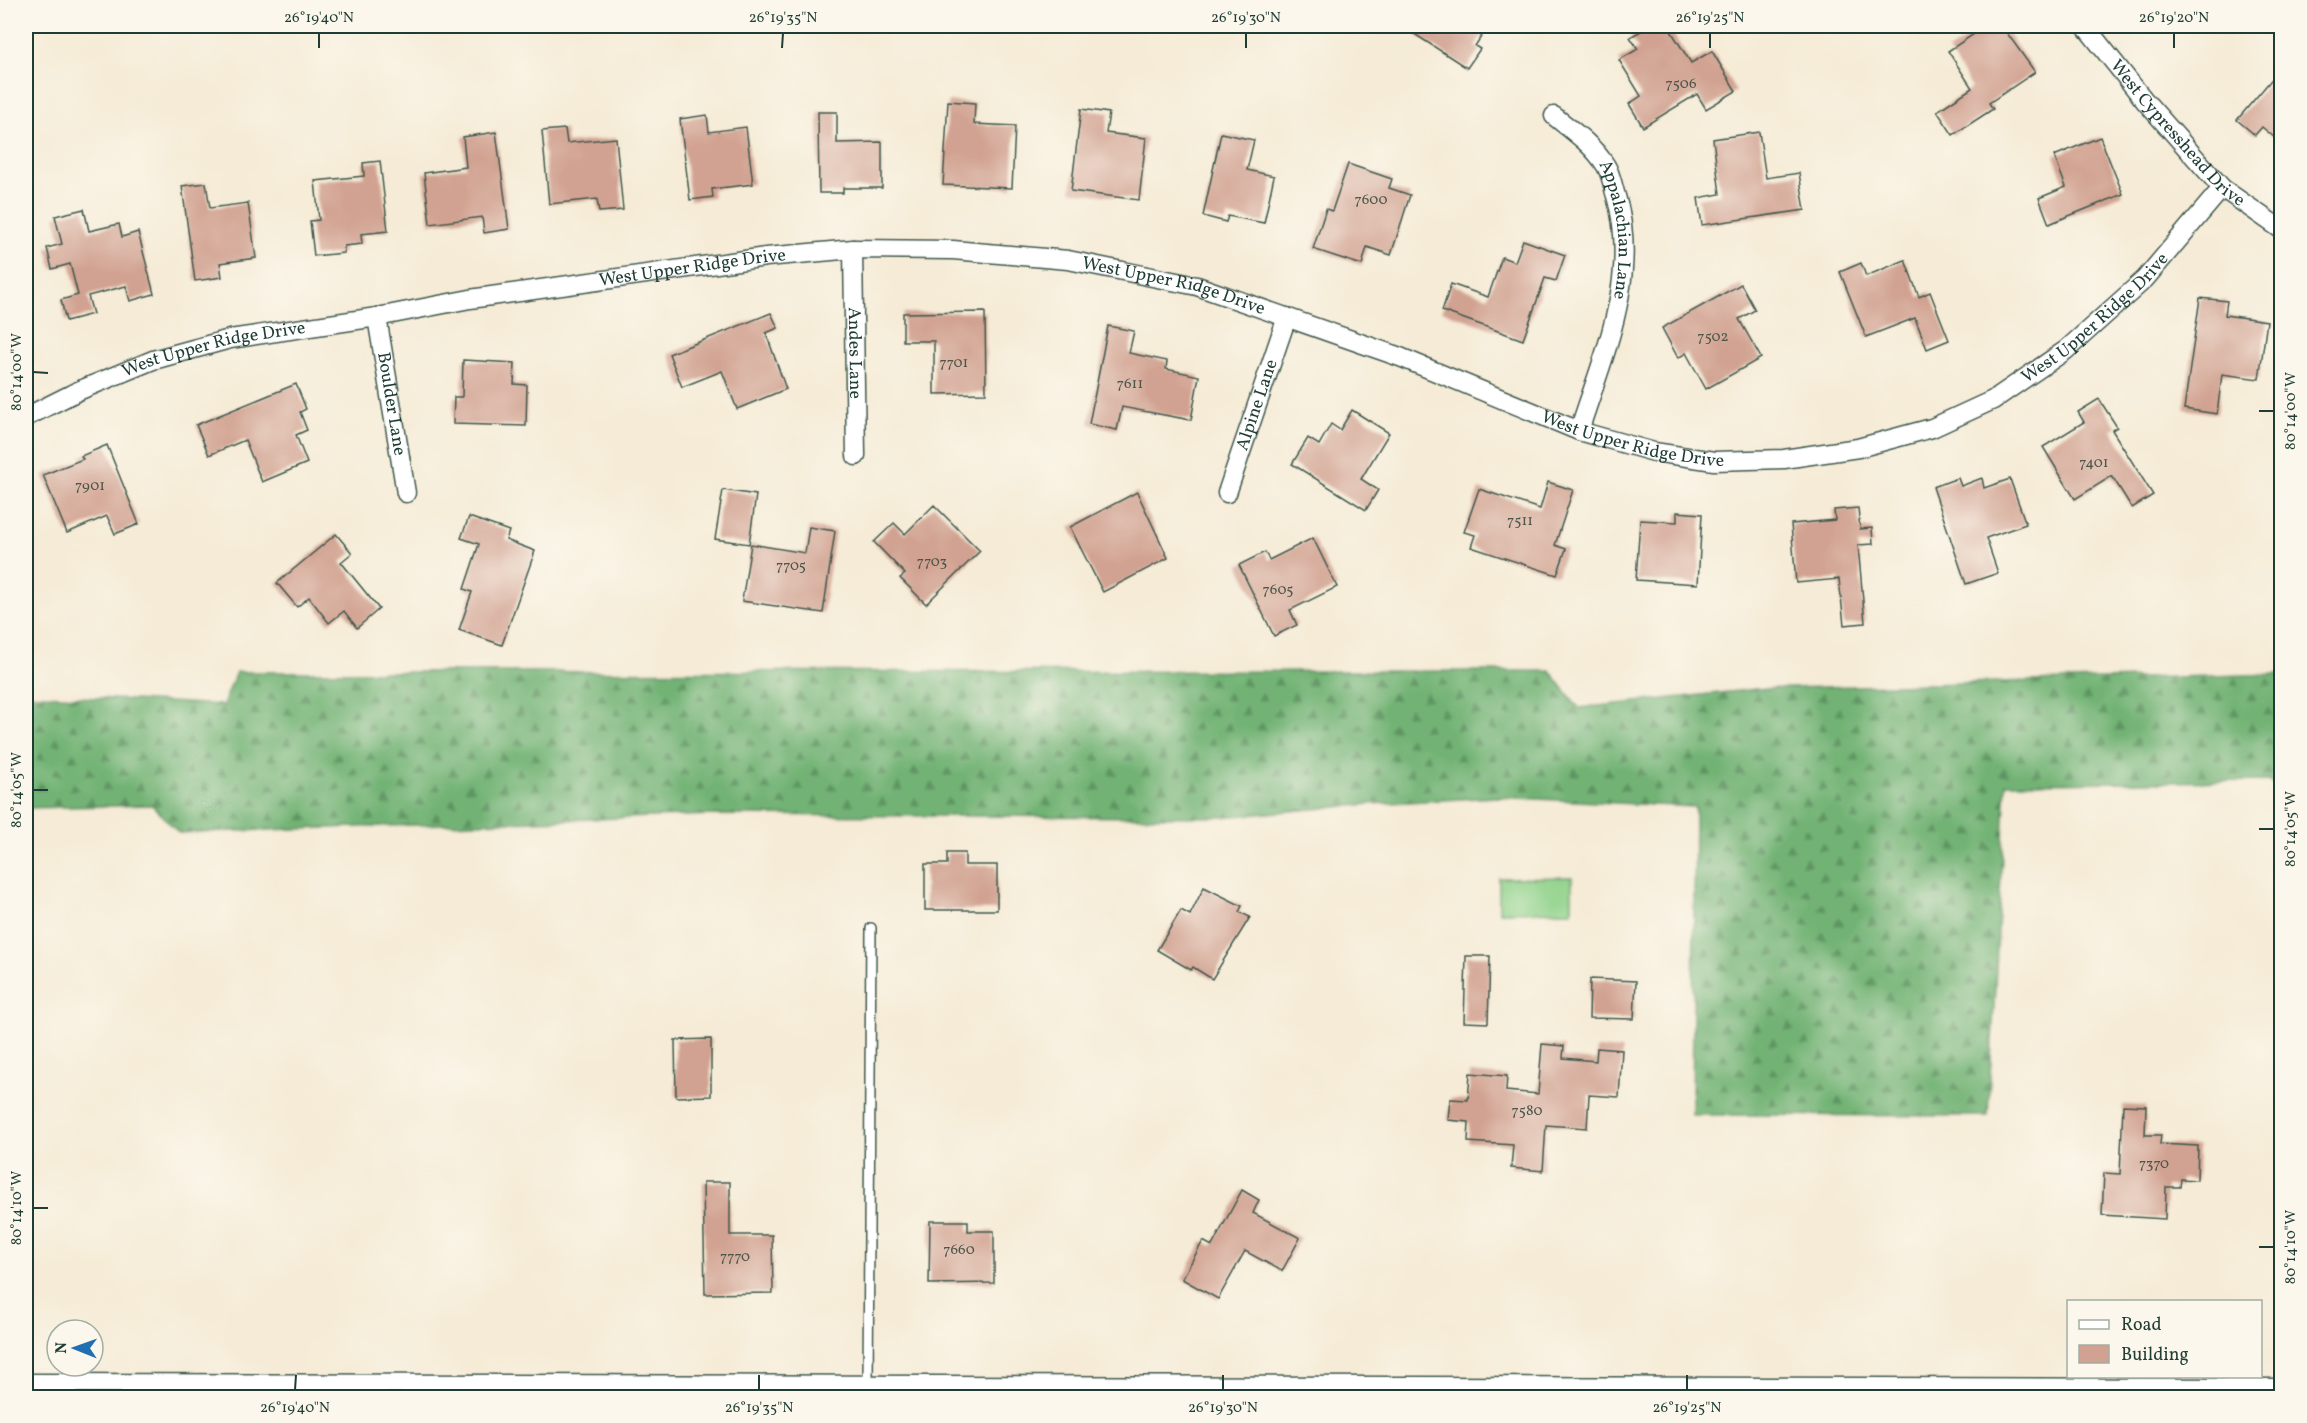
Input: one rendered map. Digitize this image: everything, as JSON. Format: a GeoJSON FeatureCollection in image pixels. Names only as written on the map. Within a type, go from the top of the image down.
{"type":"FeatureCollection","features":[{"type":"Feature","properties":{"kind":"street","name":"West Cypresshead Drive"},"geometry":{"type":"LineString","coordinates":[[2085,26],[2145,101],[2222,188],[2282,230]]}},
{"type":"Feature","properties":{"kind":"street","name":"Appalachian Lane"},"geometry":{"type":"LineString","coordinates":[[1554,116],[1587,141],[1607,167],[1619,208],[1625,256],[1618,311],[1579,431]]}},
{"type":"Feature","properties":{"kind":"street","name":"West Upper Ridge Drive"},"geometry":{"type":"LineString","coordinates":[[26,417],[78,391],[153,360],[230,339],[377,317],[494,296],[766,257],[853,249],[952,250],[1068,260],[1197,286],[1400,357],[1496,399],[1579,431],[1654,452],[1714,461],[1784,459],[1858,448],[1932,428],[1993,400],[2066,350],[2145,279],[2222,188]]}},
{"type":"Feature","properties":{"kind":"street","name":"Andes Lane"},"geometry":{"type":"LineString","coordinates":[[853,249],[856,456]]}},
{"type":"Feature","properties":{"kind":"street","name":"Boulder Lane"},"geometry":{"type":"LineString","coordinates":[[377,317],[406,493]]}},
{"type":"Feature","properties":{"kind":"street","name":"Alpine Lane"},"geometry":{"type":"LineString","coordinates":[[1227,493],[1287,317]]}},
{"type":"Feature","properties":{"kind":"street"},"geometry":{"type":"LineString","coordinates":[[26,1383],[868,1384],[1701,1392],[2282,1388]]}},
{"type":"Feature","properties":{"kind":"lane"},"geometry":{"type":"LineString","coordinates":[[868,1384],[871,928]]}},
{"type":"Feature","properties":{"kind":"green space"},"geometry":{"type":"Polygon","coordinates":[[[1550,671],[1579,708],[1756,689],[2281,674],[2281,791],[2269,781],[2006,783],[1988,1116],[1692,1115],[1695,807],[1497,797],[1371,804],[1222,817],[712,815],[179,833],[152,805],[26,808],[26,694],[223,705],[236,672],[1550,671]]]}},
{"type":"Feature","properties":{"kind":"green space"},"geometry":{"type":"Polygon","coordinates":[[[1572,877],[1572,911],[1499,912],[1499,878],[1572,877]]]}},
{"type":"Feature","properties":{"kind":"building"},"geometry":{"type":"Polygon","coordinates":[[[1402,26],[1488,26],[1475,46],[1480,49],[1467,68],[1402,26]]]}},
{"type":"Feature","properties":{"kind":"building"},"geometry":{"type":"Polygon","coordinates":[[[1650,26],[1668,26],[1691,63],[1712,51],[1736,91],[1706,109],[1697,94],[1643,127],[1629,104],[1641,96],[1619,60],[1638,49],[1630,37],[1650,26]]]}},
{"type":"Feature","properties":{"kind":"building"},"geometry":{"type":"Polygon","coordinates":[[[1986,26],[2002,26],[2035,72],[1989,103],[1993,109],[1953,135],[1937,111],[1972,88],[1948,51],[1986,26]]]}},
{"type":"Feature","properties":{"kind":"building"},"geometry":{"type":"Polygon","coordinates":[[[2282,67],[2282,144],[2262,127],[2255,135],[2237,120],[2282,67]]]}},
{"type":"Feature","properties":{"kind":"building"},"geometry":{"type":"Polygon","coordinates":[[[948,101],[975,103],[974,124],[1015,126],[1012,188],[943,185],[948,101]]]}},
{"type":"Feature","properties":{"kind":"building"},"geometry":{"type":"Polygon","coordinates":[[[1081,109],[1109,113],[1106,133],[1146,138],[1139,200],[1071,191],[1081,109]]]}},
{"type":"Feature","properties":{"kind":"building"},"geometry":{"type":"Polygon","coordinates":[[[818,112],[837,112],[837,143],[882,142],[882,188],[843,188],[843,193],[819,193],[818,112]]]}},
{"type":"Feature","properties":{"kind":"building"},"geometry":{"type":"Polygon","coordinates":[[[707,115],[709,132],[746,127],[753,184],[712,189],[713,197],[690,200],[680,119],[707,115]]]}},
{"type":"Feature","properties":{"kind":"building"},"geometry":{"type":"Polygon","coordinates":[[[565,129],[567,143],[616,138],[623,210],[599,212],[597,199],[549,204],[542,131],[565,129]]]}},
{"type":"Feature","properties":{"kind":"building"},"geometry":{"type":"Polygon","coordinates":[[[496,132],[509,229],[484,233],[482,217],[430,224],[424,173],[466,167],[463,137],[496,132]]]}},
{"type":"Feature","properties":{"kind":"building"},"geometry":{"type":"Polygon","coordinates":[[[1759,132],[1766,178],[1799,173],[1805,210],[1702,225],[1698,198],[1720,194],[1713,139],[1759,132]]]}},
{"type":"Feature","properties":{"kind":"building"},"geometry":{"type":"Polygon","coordinates":[[[1221,133],[1254,140],[1247,170],[1274,176],[1264,223],[1228,216],[1226,222],[1203,216],[1221,133]]]}},
{"type":"Feature","properties":{"kind":"building"},"geometry":{"type":"Polygon","coordinates":[[[2100,137],[2123,194],[2049,224],[2039,198],[2066,187],[2054,156],[2100,137]]]}},
{"type":"Feature","properties":{"kind":"building"},"geometry":{"type":"Polygon","coordinates":[[[380,161],[388,231],[361,234],[362,244],[344,246],[344,253],[314,256],[310,221],[319,220],[315,181],[364,176],[363,163],[380,161]]]}},
{"type":"Feature","properties":{"kind":"building"},"geometry":{"type":"Polygon","coordinates":[[[1348,164],[1392,179],[1389,188],[1410,195],[1391,255],[1367,247],[1362,265],[1313,249],[1326,209],[1332,211],[1348,164]]]}},
{"type":"Feature","properties":{"kind":"building"},"geometry":{"type":"Polygon","coordinates":[[[206,183],[210,208],[248,203],[256,258],[220,263],[222,277],[195,281],[182,186],[206,183]]]}},
{"type":"Feature","properties":{"kind":"building"},"geometry":{"type":"Polygon","coordinates":[[[84,209],[89,231],[119,224],[122,237],[138,232],[154,294],[130,301],[126,286],[88,296],[93,314],[66,321],[61,300],[78,295],[70,264],[52,269],[47,248],[62,244],[55,216],[84,209]]]}},
{"type":"Feature","properties":{"kind":"building"},"geometry":{"type":"Polygon","coordinates":[[[1523,240],[1565,255],[1556,281],[1545,278],[1523,340],[1442,311],[1451,284],[1488,297],[1502,257],[1515,262],[1523,240]]]}},
{"type":"Feature","properties":{"kind":"building"},"geometry":{"type":"Polygon","coordinates":[[[1905,260],[1919,297],[1930,292],[1949,340],[1927,349],[1915,318],[1866,337],[1840,272],[1861,263],[1866,276],[1905,260]]]}},
{"type":"Feature","properties":{"kind":"building"},"geometry":{"type":"Polygon","coordinates":[[[1741,284],[1755,310],[1739,319],[1761,358],[1706,389],[1686,353],[1678,358],[1662,328],[1741,284]]]}},
{"type":"Feature","properties":{"kind":"building"},"geometry":{"type":"Polygon","coordinates":[[[2200,298],[2227,301],[2225,315],[2267,321],[2259,379],[2222,374],[2217,414],[2184,409],[2200,298]]]}},
{"type":"Feature","properties":{"kind":"building"},"geometry":{"type":"Polygon","coordinates":[[[985,312],[986,393],[934,394],[934,341],[903,341],[903,313],[985,312]]]}},
{"type":"Feature","properties":{"kind":"building"},"geometry":{"type":"Polygon","coordinates":[[[771,313],[778,328],[766,333],[786,389],[737,409],[722,371],[682,387],[669,354],[771,313]]]}},
{"type":"Feature","properties":{"kind":"building"},"geometry":{"type":"Polygon","coordinates":[[[1108,326],[1134,331],[1129,353],[1167,361],[1166,369],[1199,376],[1191,420],[1122,407],[1117,430],[1089,424],[1108,326]]]}},
{"type":"Feature","properties":{"kind":"building"},"geometry":{"type":"Polygon","coordinates":[[[463,360],[515,363],[514,384],[527,385],[526,426],[453,424],[454,397],[462,397],[463,360]]]}},
{"type":"Feature","properties":{"kind":"building"},"geometry":{"type":"Polygon","coordinates":[[[296,384],[306,409],[300,412],[307,430],[296,435],[307,463],[262,482],[245,440],[209,455],[196,425],[296,384]]]}},
{"type":"Feature","properties":{"kind":"building"},"geometry":{"type":"Polygon","coordinates":[[[2099,399],[2117,427],[2112,430],[2153,495],[2132,508],[2112,476],[2075,499],[2043,447],[2084,422],[2078,412],[2099,399]]]}},
{"type":"Feature","properties":{"kind":"building"},"geometry":{"type":"Polygon","coordinates":[[[1352,410],[1389,433],[1361,479],[1378,490],[1366,510],[1292,464],[1308,438],[1319,445],[1331,424],[1340,430],[1352,410]]]}},
{"type":"Feature","properties":{"kind":"building"},"geometry":{"type":"Polygon","coordinates":[[[107,445],[139,524],[115,534],[107,516],[67,533],[43,475],[83,459],[81,456],[107,445]]]}},
{"type":"Feature","properties":{"kind":"building"},"geometry":{"type":"Polygon","coordinates":[[[1958,478],[1961,486],[1982,478],[1984,488],[2010,479],[2026,524],[1986,538],[1998,573],[1966,584],[1933,487],[1958,478]]]}},
{"type":"Feature","properties":{"kind":"building"},"geometry":{"type":"Polygon","coordinates":[[[1548,482],[1573,490],[1555,545],[1566,549],[1557,575],[1471,547],[1475,535],[1464,532],[1479,489],[1540,509],[1548,482]]]}},
{"type":"Feature","properties":{"kind":"building"},"geometry":{"type":"Polygon","coordinates":[[[723,490],[756,495],[749,544],[715,539],[723,490]]]}},
{"type":"Feature","properties":{"kind":"building"},"geometry":{"type":"Polygon","coordinates":[[[1137,492],[1168,558],[1103,592],[1070,527],[1137,492]]]}},
{"type":"Feature","properties":{"kind":"building"},"geometry":{"type":"Polygon","coordinates":[[[934,505],[980,551],[926,604],[900,578],[905,574],[874,542],[894,523],[905,534],[934,505]]]}},
{"type":"Feature","properties":{"kind":"building"},"geometry":{"type":"Polygon","coordinates":[[[1858,508],[1860,529],[1872,528],[1873,544],[1858,545],[1865,623],[1844,625],[1839,579],[1796,583],[1791,524],[1835,520],[1834,510],[1858,508]]]}},
{"type":"Feature","properties":{"kind":"building"},"geometry":{"type":"Polygon","coordinates":[[[1677,512],[1702,514],[1698,584],[1636,580],[1640,520],[1677,522],[1677,512]]]}},
{"type":"Feature","properties":{"kind":"building"},"geometry":{"type":"Polygon","coordinates":[[[469,517],[509,531],[506,540],[535,551],[502,645],[459,630],[472,592],[464,589],[479,544],[461,538],[469,517]]]}},
{"type":"Feature","properties":{"kind":"building"},"geometry":{"type":"Polygon","coordinates":[[[809,527],[835,531],[823,613],[742,601],[751,544],[805,553],[809,527]]]}},
{"type":"Feature","properties":{"kind":"building"},"geometry":{"type":"Polygon","coordinates":[[[336,534],[352,553],[341,562],[379,609],[357,628],[344,611],[329,623],[309,597],[297,607],[277,583],[336,534]]]}},
{"type":"Feature","properties":{"kind":"building"},"geometry":{"type":"Polygon","coordinates":[[[1313,538],[1337,587],[1290,610],[1297,625],[1274,636],[1239,565],[1265,552],[1269,560],[1313,538]]]}},
{"type":"Feature","properties":{"kind":"building"},"geometry":{"type":"Polygon","coordinates":[[[947,853],[965,853],[965,865],[997,865],[997,910],[925,910],[925,864],[947,864],[947,853]]]}},
{"type":"Feature","properties":{"kind":"building"},"geometry":{"type":"Polygon","coordinates":[[[1204,887],[1242,906],[1239,912],[1250,917],[1212,979],[1193,967],[1191,970],[1157,950],[1181,910],[1190,915],[1204,887]]]}},
{"type":"Feature","properties":{"kind":"building"},"geometry":{"type":"Polygon","coordinates":[[[1466,956],[1490,956],[1488,1023],[1464,1022],[1466,956]]]}},
{"type":"Feature","properties":{"kind":"building"},"geometry":{"type":"Polygon","coordinates":[[[1590,979],[1636,981],[1634,1019],[1589,1018],[1590,979]]]}},
{"type":"Feature","properties":{"kind":"building"},"geometry":{"type":"Polygon","coordinates":[[[711,1039],[711,1096],[676,1097],[675,1040],[711,1039]]]}},
{"type":"Feature","properties":{"kind":"building"},"geometry":{"type":"Polygon","coordinates":[[[1542,1044],[1564,1046],[1563,1058],[1596,1061],[1597,1048],[1622,1050],[1619,1097],[1589,1095],[1587,1128],[1546,1125],[1543,1171],[1511,1168],[1513,1145],[1468,1142],[1469,1122],[1448,1120],[1450,1099],[1468,1100],[1470,1073],[1507,1076],[1506,1091],[1538,1094],[1542,1044]]]}},
{"type":"Feature","properties":{"kind":"building"},"geometry":{"type":"Polygon","coordinates":[[[2123,1105],[2146,1106],[2145,1135],[2161,1135],[2160,1144],[2198,1146],[2197,1180],[2181,1179],[2180,1187],[2166,1187],[2165,1219],[2102,1215],[2104,1173],[2120,1174],[2123,1105]]]}},
{"type":"Feature","properties":{"kind":"building"},"geometry":{"type":"Polygon","coordinates":[[[703,1182],[730,1182],[730,1235],[772,1235],[773,1293],[705,1294],[703,1182]]]}},
{"type":"Feature","properties":{"kind":"building"},"geometry":{"type":"Polygon","coordinates":[[[1242,1190],[1259,1200],[1253,1213],[1300,1238],[1282,1271],[1245,1251],[1218,1299],[1182,1279],[1203,1241],[1212,1246],[1242,1190]]]}},
{"type":"Feature","properties":{"kind":"building"},"geometry":{"type":"Polygon","coordinates":[[[930,1221],[968,1221],[968,1231],[994,1231],[994,1283],[929,1284],[930,1221]]]}}]}
